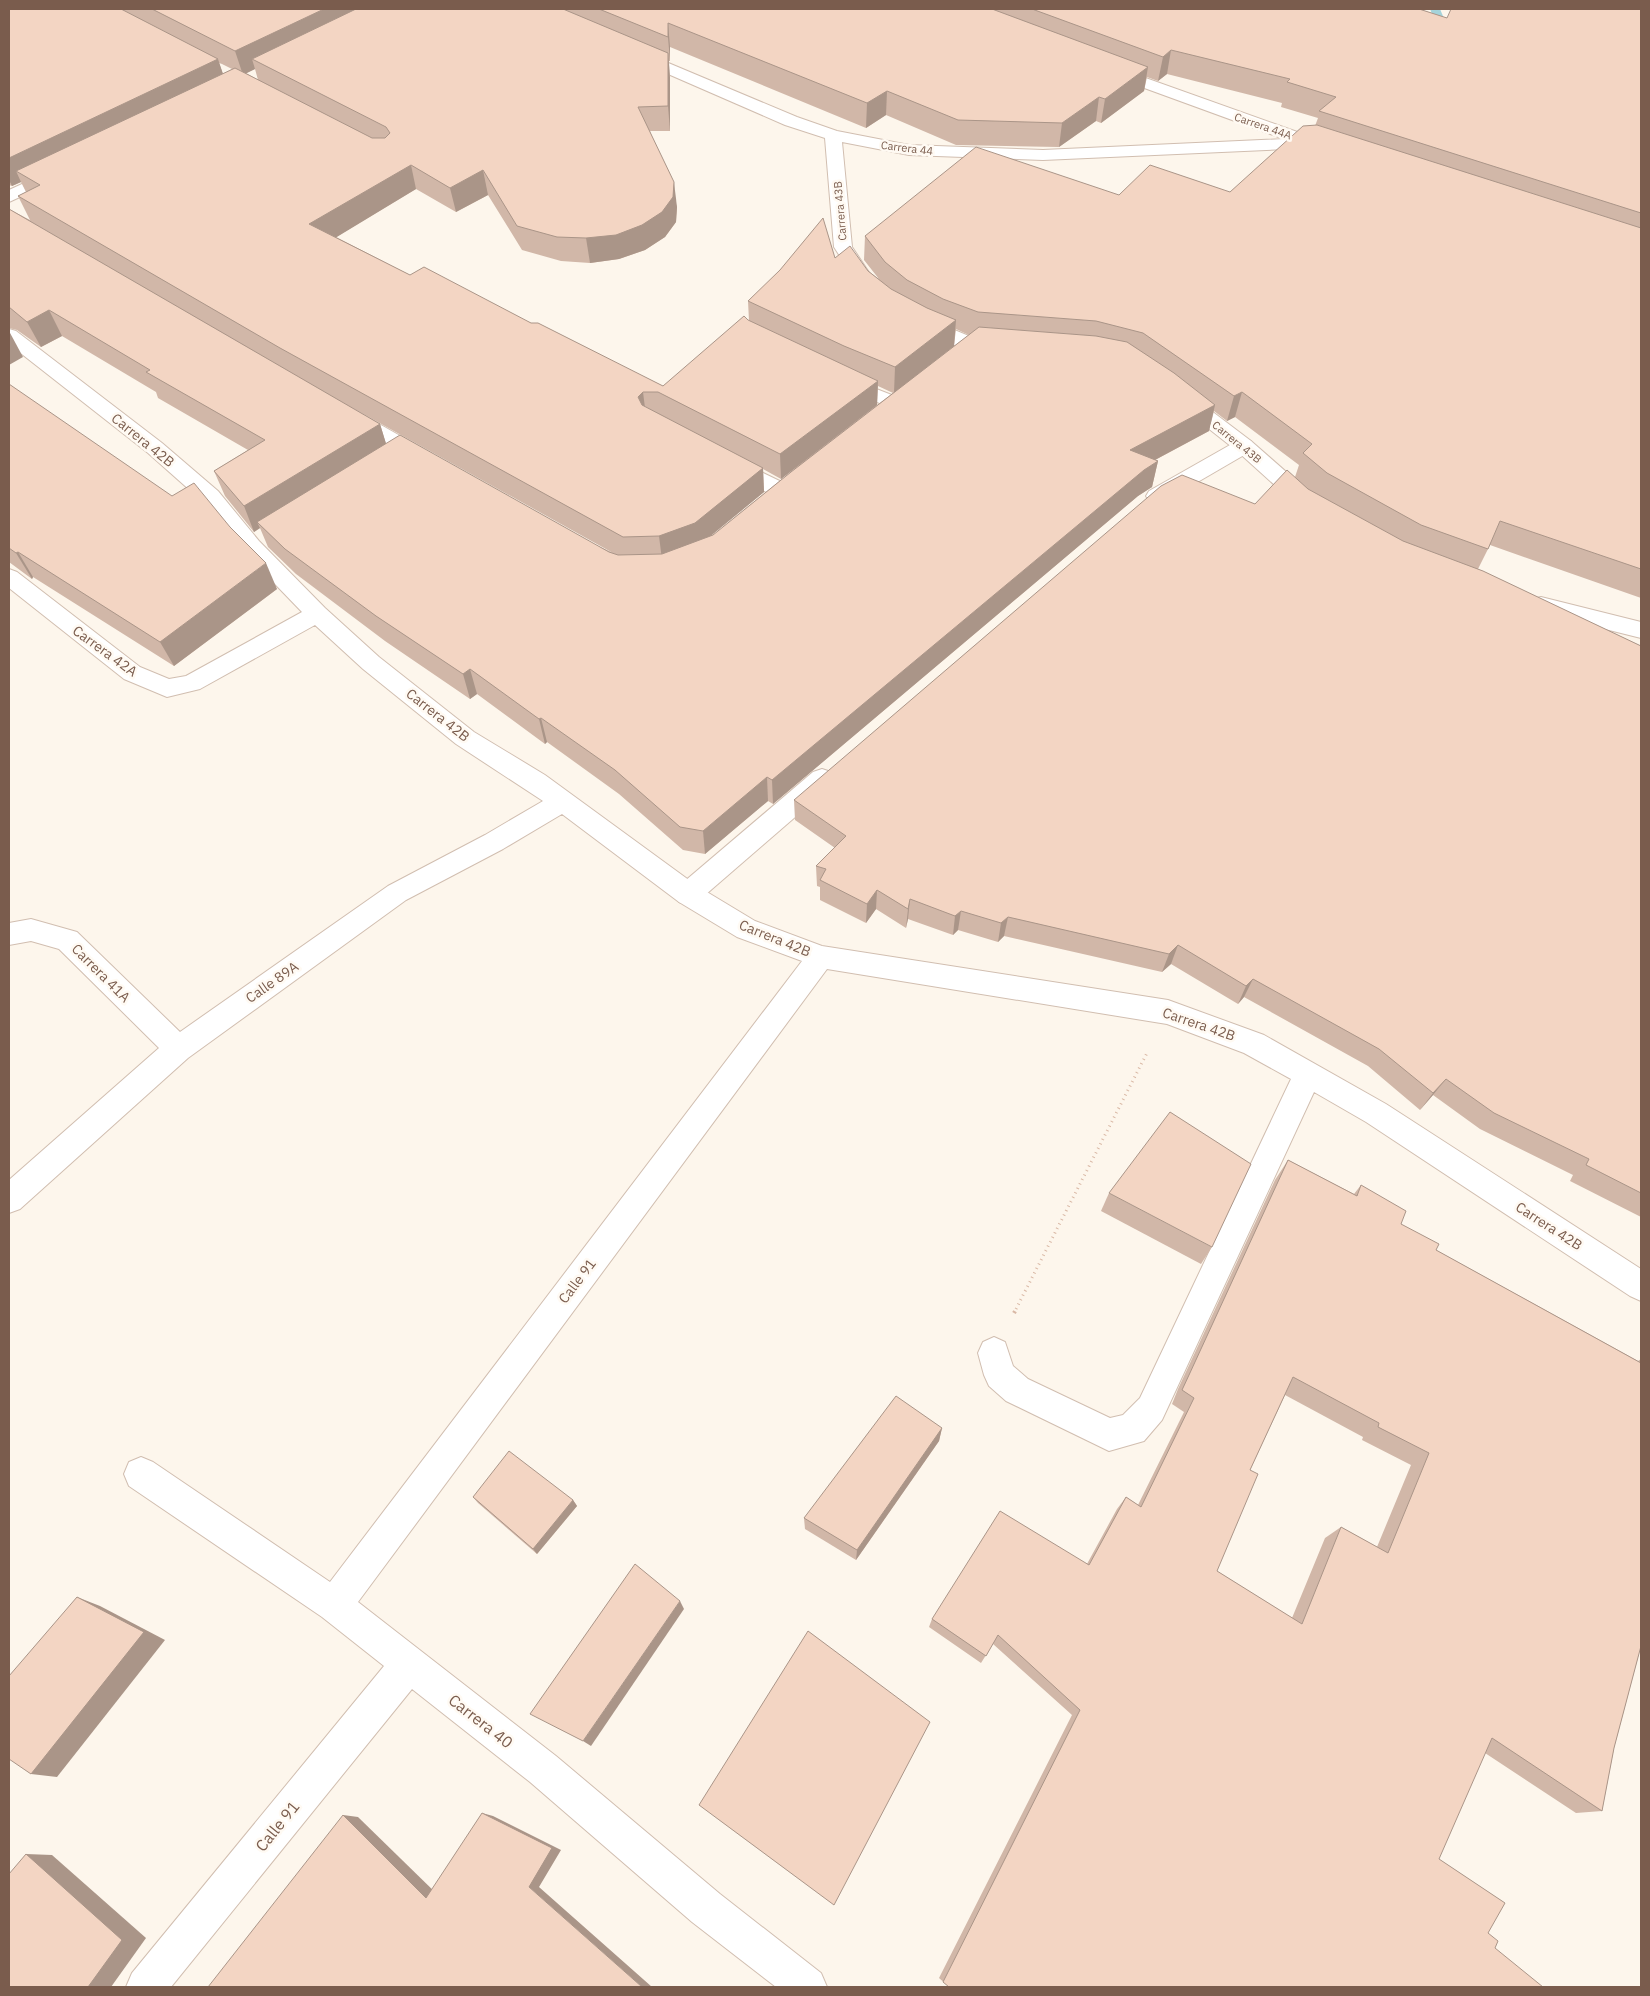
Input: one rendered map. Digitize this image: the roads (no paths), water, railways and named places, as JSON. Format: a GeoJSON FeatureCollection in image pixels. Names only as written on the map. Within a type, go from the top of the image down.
{"type":"FeatureCollection","features":[{"type":"Feature","properties":{"kind":"street","name":"Carrera 44"},"geometry":{"type":"LineString","coordinates":[[618,47],[791,121],[833,134],[909,150],[1042,155],[1311,143]]}},
{"type":"Feature","properties":{"kind":"street","name":"Carrera 44A"},"geometry":{"type":"LineString","coordinates":[[1095,65],[1329,149]]}},
{"type":"Feature","properties":{"kind":"street","name":"Carrera 43B"},"geometry":{"type":"LineString","coordinates":[[833,134],[843,247],[876,292]]}},
{"type":"Feature","properties":{"kind":"street"},"geometry":{"type":"LineString","coordinates":[[9,196],[70,167]]}},
{"type":"Feature","properties":{"kind":"street"},"geometry":{"type":"LineString","coordinates":[[905,314],[933,329],[965,351],[1018,348]]}},
{"type":"Feature","properties":{"kind":"street","name":"Carrera 42B"},"geometry":{"type":"LineString","coordinates":[[9,335],[155,448],[203,490],[259,541],[317,614],[371,664],[465,738],[536,782],[688,894],[746,929],[821,957],[1168,1012],[1254,1044],[1376,1113],[1641,1286]]}},
{"type":"Feature","properties":{"kind":"street"},"geometry":{"type":"LineString","coordinates":[[827,374],[895,403]]}},
{"type":"Feature","properties":{"kind":"street","name":"Carrera 43B"},"geometry":{"type":"LineString","coordinates":[[1169,389],[1238,441],[1309,504],[1326,513]]}},
{"type":"Feature","properties":{"kind":"street"},"geometry":{"type":"LineString","coordinates":[[332,406],[399,454],[442,469]]}},
{"type":"Feature","properties":{"kind":"street"},"geometry":{"type":"LineString","coordinates":[[1143,506],[1238,441]]}},
{"type":"Feature","properties":{"kind":"street"},"geometry":{"type":"LineString","coordinates":[[713,454],[782,491]]}},
{"type":"Feature","properties":{"kind":"street","name":"Carrera 42A"},"geometry":{"type":"LineString","coordinates":[[9,577],[132,673],[167,688],[192,683],[317,614]]}},
{"type":"Feature","properties":{"kind":"street"},"geometry":{"type":"LineString","coordinates":[[1522,600],[1641,630]]}},
{"type":"Feature","properties":{"kind":"street"},"geometry":{"type":"LineString","coordinates":[[688,894],[838,765]]}},
{"type":"Feature","properties":{"kind":"street","name":"Calle 89A"},"geometry":{"type":"LineString","coordinates":[[9,1199],[178,1049],[397,892],[494,842],[562,802]]}},
{"type":"Feature","properties":{"kind":"street","name":"Carrera 41A"},"geometry":{"type":"LineString","coordinates":[[9,934],[31,930],[68,940],[178,1049]]}},
{"type":"Feature","properties":{"kind":"street","name":"Calle 91"},"geometry":{"type":"LineString","coordinates":[[334,1606],[821,957]]}},
{"type":"Feature","properties":{"kind":"street"},"geometry":{"type":"LineString","coordinates":[[994,1353],[1000,1375],[1016,1390],[1109,1435],[1132,1429],[1151,1409],[1308,1074]]}},
{"type":"Feature","properties":{"kind":"street","name":"Carrera 40"},"geometry":{"type":"LineString","coordinates":[[141,1474],[334,1606],[543,1769],[706,1908],[807,1987]]}},
{"type":"Feature","properties":{"kind":"street","name":"Calle 91"},"geometry":{"type":"LineString","coordinates":[[146,1987],[408,1664]]}},
{"type":"Feature","properties":{"kind":"waterway"},"geometry":{"type":"LineString","coordinates":[[1435,9],[1446,35]]}}]}
